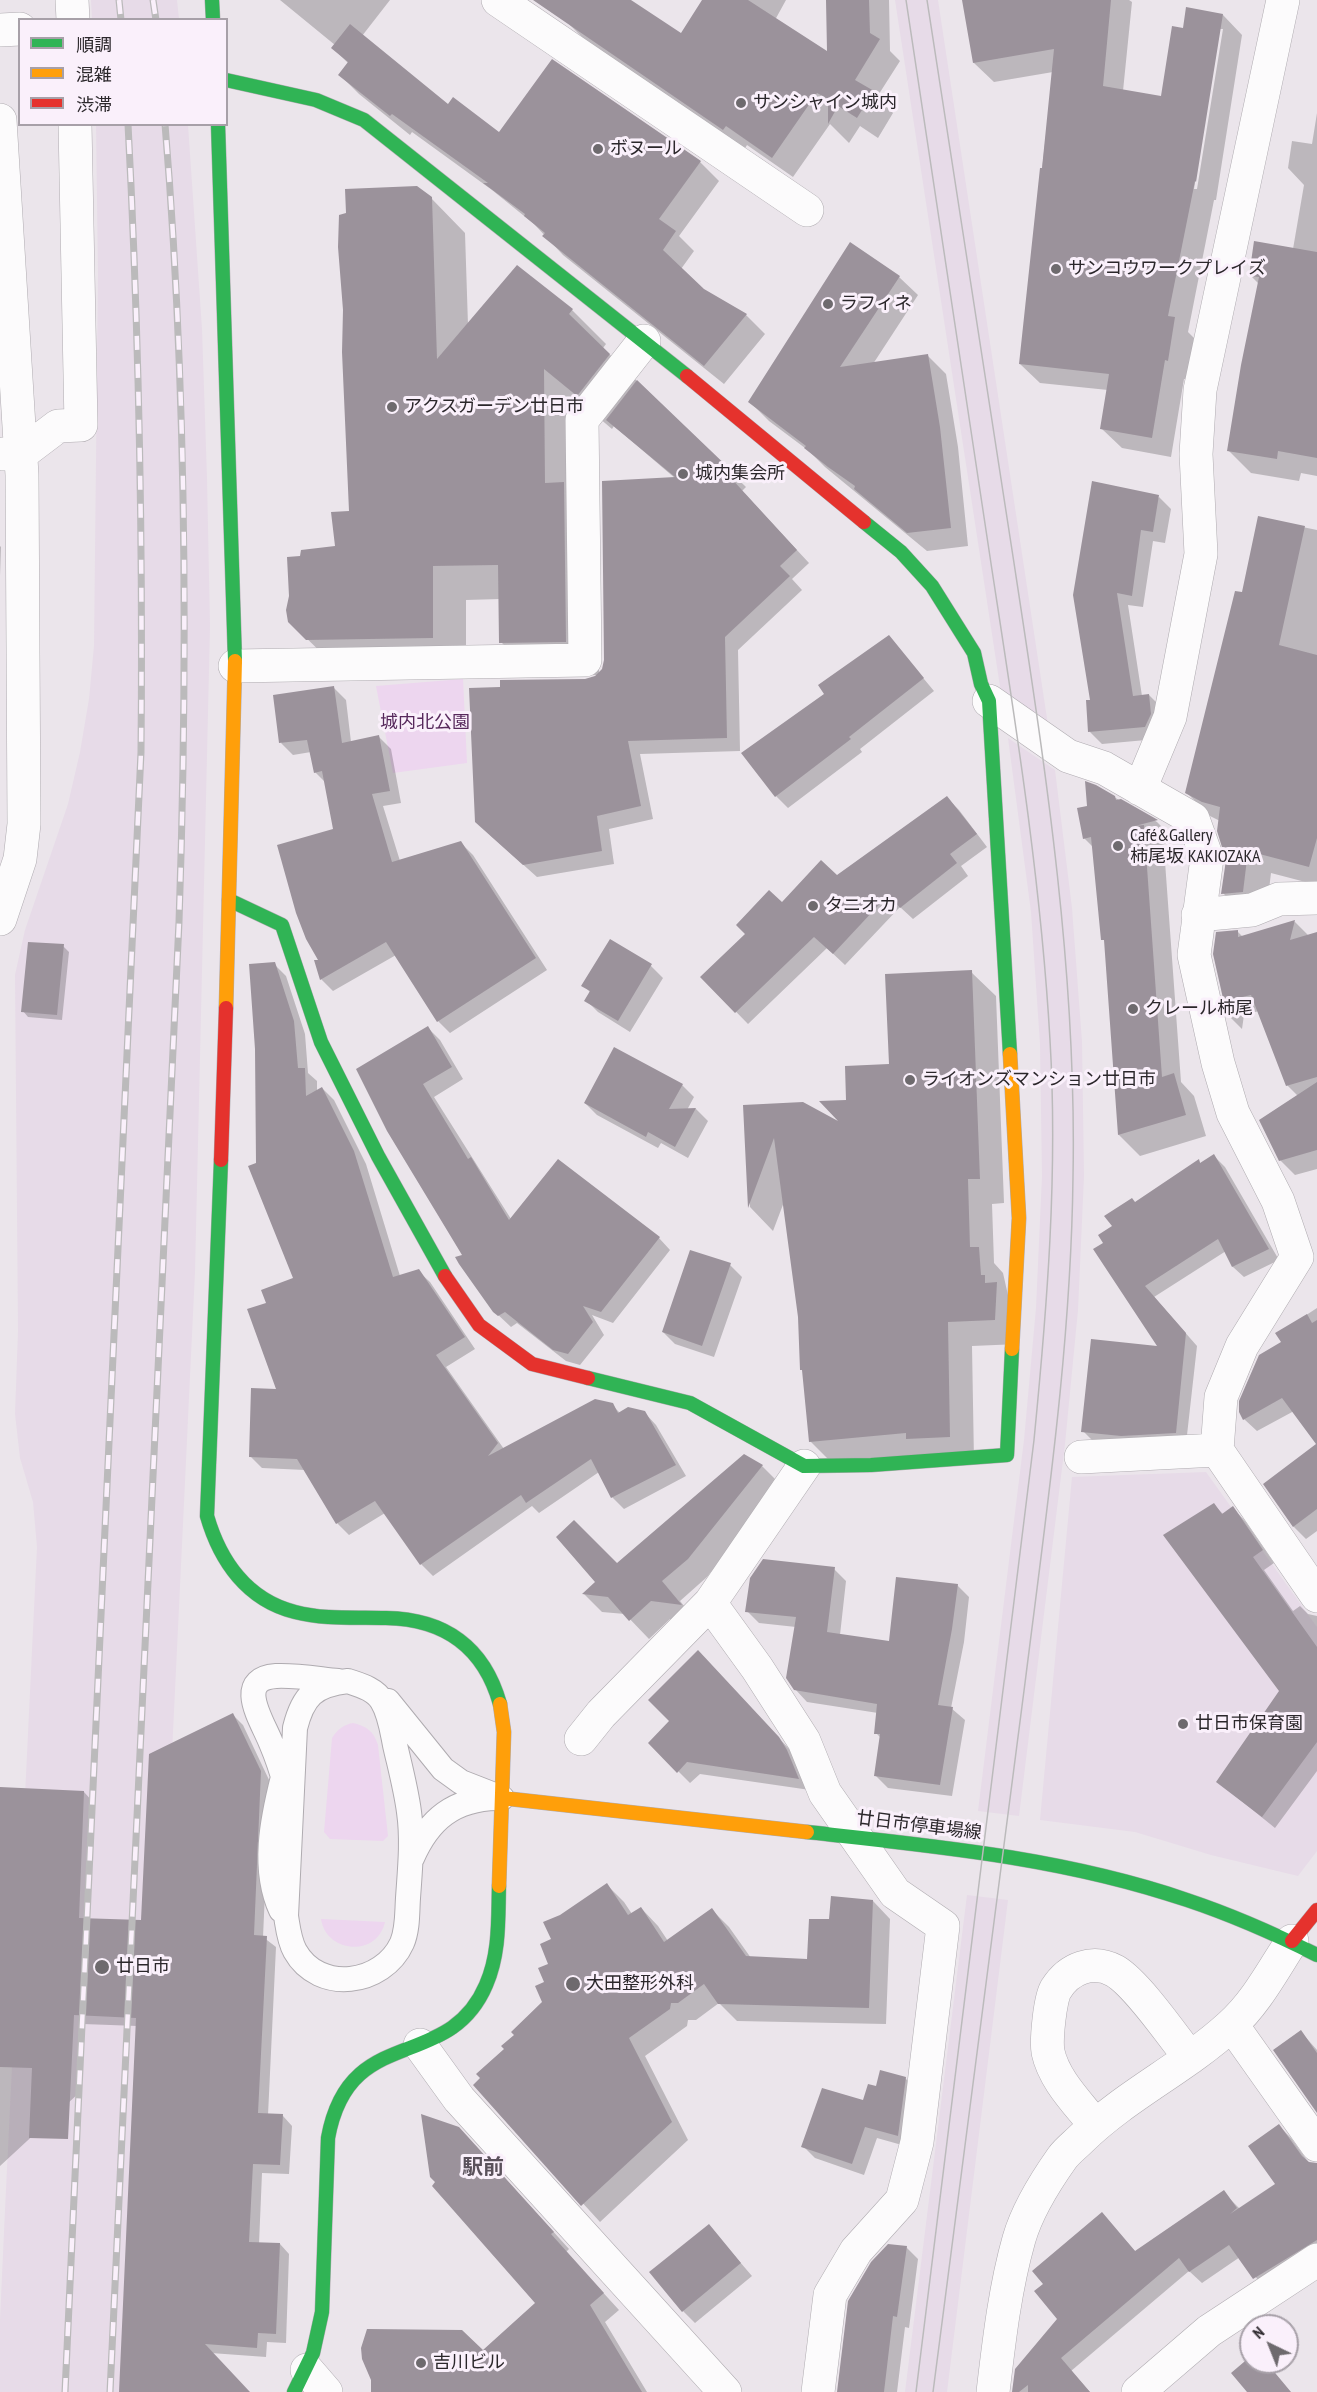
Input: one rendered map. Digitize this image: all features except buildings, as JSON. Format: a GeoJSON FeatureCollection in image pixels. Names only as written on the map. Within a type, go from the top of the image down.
{"type":"FeatureCollection","features":[{"type":"Feature","properties":{"kind":"street"},"geometry":{"type":"LineString","coordinates":[[72,0],[73,18]]}},
{"type":"Feature","properties":{"kind":"street"},"geometry":{"type":"LineString","coordinates":[[212,0],[213,18]]}},
{"type":"Feature","properties":{"kind":"street"},"geometry":{"type":"LineString","coordinates":[[498,0],[807,210]]}},
{"type":"Feature","properties":{"kind":"street"},"geometry":{"type":"LineString","coordinates":[[1140,789],[1170,717],[1201,554],[1196,454],[1200,390],[1283,0]]}},
{"type":"Feature","properties":{"kind":"street"},"geometry":{"type":"LineString","coordinates":[[0,30],[18,29]]}},
{"type":"Feature","properties":{"kind":"street"},"geometry":{"type":"LineString","coordinates":[[228,80],[316,100],[364,120],[644,341],[901,552],[932,586],[974,653],[981,684],[988,701],[1019,1218],[1007,1455],[871,1465],[804,1466],[690,1403],[532,1364],[479,1325],[443,1274],[378,1156],[321,1042],[282,925],[229,900]]}},
{"type":"Feature","properties":{"kind":"street"},"geometry":{"type":"LineString","coordinates":[[0,120],[23,842],[20,859],[0,918]]}},
{"type":"Feature","properties":{"kind":"street"},"geometry":{"type":"LineString","coordinates":[[11,454],[58,426],[81,425],[75,126]]}},
{"type":"Feature","properties":{"kind":"street"},"geometry":{"type":"LineString","coordinates":[[218,126],[235,666],[223,1114],[207,1516],[219,1554],[243,1585],[259,1597],[296,1612],[418,1620],[436,1626],[468,1647],[481,1660],[492,1677],[503,1713],[497,1945],[494,1964],[480,1999],[454,2027],[420,2045],[383,2057],[359,2072],[336,2102],[330,2120],[322,2312],[309,2385]]}},
{"type":"Feature","properties":{"kind":"street"},"geometry":{"type":"LineString","coordinates":[[235,666],[585,660],[582,420],[644,341]]}},
{"type":"Feature","properties":{"kind":"street"},"geometry":{"type":"LineString","coordinates":[[988,701],[1068,756],[1097,765],[1193,819],[1208,858],[1194,955],[1218,1063],[1233,1113],[1278,1201],[1297,1257],[1242,1346],[1221,1397],[1217,1450],[1317,1596]]}},
{"type":"Feature","properties":{"kind":"street"},"geometry":{"type":"LineString","coordinates":[[1198,915],[1252,910],[1280,899],[1317,898]]}},
{"type":"Feature","properties":{"kind":"street"},"geometry":{"type":"LineString","coordinates":[[1081,1457],[1217,1450]]}},
{"type":"Feature","properties":{"kind":"street"},"geometry":{"type":"LineString","coordinates":[[581,1739],[601,1714],[710,1603],[804,1466]]}},
{"type":"Feature","properties":{"kind":"street"},"geometry":{"type":"LineString","coordinates":[[710,1603],[757,1668],[804,1740],[825,1792],[895,1893],[943,1926],[917,2142],[902,2200],[856,2251],[830,2295],[818,2392]]}},
{"type":"Feature","properties":{"kind":"street","name":"廿日市停車場線"},"geometry":{"type":"LineString","coordinates":[[502,1798],[1024,1858],[1093,1872],[1231,1914],[1304,1948]]}},
{"type":"Feature","properties":{"kind":"street"},"geometry":{"type":"LineString","coordinates":[[993,2392],[1006,2303],[1020,2238],[1040,2194],[1063,2157],[1095,2125],[1148,2085],[1190,2058],[1232,2025],[1256,1996],[1304,1948],[1317,1910]]}},
{"type":"Feature","properties":{"kind":"street"},"geometry":{"type":"LineString","coordinates":[[1095,2125],[1055,2074],[1048,2050],[1049,2020],[1055,1990],[1076,1968],[1099,1964],[1117,1972],[1138,1993],[1190,2058]]}},
{"type":"Feature","properties":{"kind":"street"},"geometry":{"type":"LineString","coordinates":[[1232,2025],[1317,2145]]}},
{"type":"Feature","properties":{"kind":"street"},"geometry":{"type":"LineString","coordinates":[[420,2045],[459,2099],[725,2392]]}},
{"type":"Feature","properties":{"kind":"street"},"geometry":{"type":"LineString","coordinates":[[1138,2392],[1209,2331],[1317,2260]]}},
{"type":"Feature","properties":{"kind":"lane"},"geometry":{"type":"LineString","coordinates":[[291,1824],[283,1776],[254,1708],[253,1693],[261,1680],[276,1676],[348,1681],[364,1685],[379,1693],[392,1705],[427,1752],[443,1769],[461,1782],[502,1798]]}},
{"type":"Feature","properties":{"kind":"lane"},"geometry":{"type":"LineString","coordinates":[[287,1920],[276,1900],[272,1881],[273,1814],[283,1776],[295,1728],[300,1709],[312,1694],[328,1684],[348,1681],[366,1687],[381,1700],[389,1718],[409,1812],[409,1878],[407,1923],[403,1942],[393,1958],[380,1971],[362,1978],[343,1980],[325,1976],[308,1966],[296,1952],[288,1935],[287,1920],[295,1728]]}},
{"type":"Feature","properties":{"kind":"lane"},"geometry":{"type":"LineString","coordinates":[[409,1878],[412,1858],[420,1840],[432,1823],[446,1812],[464,1803],[483,1798],[502,1798]]}},
{"type":"Feature","properties":{"kind":"shaded area"},"geometry":{"type":"Polygon","coordinates":[[[91,0],[177,0],[179,18],[92,18],[91,0]]]}},
{"type":"Feature","properties":{"kind":"shaded area"},"geometry":{"type":"Polygon","coordinates":[[[895,0],[938,0],[1048,725],[1001,693],[895,0]]]}},
{"type":"Feature","properties":{"kind":"shaded area"},"geometry":{"type":"Polygon","coordinates":[[[96,126],[188,126],[202,329],[210,626],[195,1272],[164,1921],[146,2392],[0,2392],[0,2320],[37,1547],[33,1502],[20,1458],[15,1414],[18,1331],[15,975],[25,930],[68,804],[89,699],[94,646],[98,275],[96,126]]]}},
{"type":"Feature","properties":{"kind":"shaded area"},"geometry":{"type":"Polygon","coordinates":[[[1008,738],[1055,770],[1072,908],[1082,1042],[1084,1176],[1078,1310],[1065,1444],[1019,1816],[978,1811],[1024,1440],[1036,1308],[1042,1176],[1040,1044],[1031,912],[1008,738]]]}},
{"type":"Feature","properties":{"kind":"shaded area","name":"廿日市保育園"},"geometry":{"type":"Polygon","coordinates":[[[1206,1472],[1317,1627],[1317,1851],[1298,1876],[1211,1855],[1135,1832],[1040,1820],[1072,1477],[1206,1472]]]}},
{"type":"Feature","properties":{"kind":"shaded area"},"geometry":{"type":"Polygon","coordinates":[[[967,1895],[1008,1900],[948,2384],[947,2392],[905,2392],[967,1895]]]}},
{"type":"Feature","properties":{"kind":"green space","name":"城内北公園"},"geometry":{"type":"Polygon","coordinates":[[[463,679],[467,763],[393,773],[376,686],[463,679]]]}},
{"type":"Feature","properties":{"kind":"green space"},"geometry":{"type":"Polygon","coordinates":[[[353,1723],[369,1730],[378,1745],[388,1836],[383,1841],[330,1839],[324,1832],[332,1738],[341,1728],[353,1723]]]}},
{"type":"Feature","properties":{"kind":"green space"},"geometry":{"type":"Polygon","coordinates":[[[321,1919],[385,1922],[380,1934],[372,1942],[352,1947],[332,1939],[321,1919]]]}},
{"type":"Feature","properties":{"kind":"tram line"},"geometry":{"type":"LineString","coordinates":[[906,0],[1027,804],[1046,981],[1053,1140],[1047,1291],[1034,1440],[916,2392]]}},
{"type":"Feature","properties":{"kind":"tram line"},"geometry":{"type":"LineString","coordinates":[[927,0],[1026,639],[1047,792],[1064,945],[1073,1100],[1073,1177],[1068,1304],[1056,1431],[1003,1861],[933,2392]]}},
{"type":"Feature","properties":{"kind":"railway"},"geometry":{"type":"LineString","coordinates":[[119,0],[121,18]]}},
{"type":"Feature","properties":{"kind":"railway"},"geometry":{"type":"LineString","coordinates":[[153,0],[156,18]]}},
{"type":"Feature","properties":{"kind":"railway"},"geometry":{"type":"LineString","coordinates":[[65,2392],[141,752],[139,438],[128,126]]}},
{"type":"Feature","properties":{"kind":"railway"},"geometry":{"type":"LineString","coordinates":[[110,2392],[182,822],[184,523],[178,324],[165,126]]}},
{"type":"Feature","properties":{"kind":"traffic: fast"},"geometry":{"type":"LineString","coordinates":[[212,0],[213,18]]}},
{"type":"Feature","properties":{"kind":"traffic: fast"},"geometry":{"type":"LineString","coordinates":[[228,80],[316,100],[364,120],[687,376]]}},
{"type":"Feature","properties":{"kind":"traffic: fast"},"geometry":{"type":"LineString","coordinates":[[218,126],[235,661]]}},
{"type":"Feature","properties":{"kind":"traffic: fast"},"geometry":{"type":"LineString","coordinates":[[864,522],[901,552],[932,586],[974,653],[981,684],[989,701],[1010,1054]]}},
{"type":"Feature","properties":{"kind":"traffic: fast"},"geometry":{"type":"LineString","coordinates":[[229,900],[282,925],[321,1042],[378,1156],[445,1276]]}},
{"type":"Feature","properties":{"kind":"traffic: fast"},"geometry":{"type":"LineString","coordinates":[[221,1160],[207,1516],[219,1548],[249,1588],[278,1606],[318,1616],[407,1620],[444,1631],[459,1640],[484,1667],[500,1704]]}},
{"type":"Feature","properties":{"kind":"traffic: fast"},"geometry":{"type":"LineString","coordinates":[[588,1378],[690,1403],[804,1466],[871,1465],[1007,1455],[1012,1349]]}},
{"type":"Feature","properties":{"kind":"traffic: fast"},"geometry":{"type":"LineString","coordinates":[[807,1832],[999,1855],[1094,1874],[1204,1906],[1253,1925],[1317,1955]]}},
{"type":"Feature","properties":{"kind":"traffic: fast"},"geometry":{"type":"LineString","coordinates":[[294,2392],[313,2353],[322,2312],[328,2138],[339,2102],[356,2078],[377,2062],[448,2030],[469,2012],[486,1985],[494,1961],[499,1886]]}},
{"type":"Feature","properties":{"kind":"traffic: slow"},"geometry":{"type":"LineString","coordinates":[[226,1008],[235,661]]}},
{"type":"Feature","properties":{"kind":"traffic: slow"},"geometry":{"type":"LineString","coordinates":[[1010,1054],[1019,1218],[1012,1349]]}},
{"type":"Feature","properties":{"kind":"traffic: slow"},"geometry":{"type":"LineString","coordinates":[[499,1886],[504,1732],[500,1704]]}},
{"type":"Feature","properties":{"kind":"traffic: slow"},"geometry":{"type":"LineString","coordinates":[[502,1798],[807,1832]]}},
{"type":"Feature","properties":{"kind":"traffic: jam"},"geometry":{"type":"LineString","coordinates":[[687,376],[864,522]]}},
{"type":"Feature","properties":{"kind":"traffic: jam"},"geometry":{"type":"LineString","coordinates":[[221,1160],[226,1008]]}},
{"type":"Feature","properties":{"kind":"traffic: jam"},"geometry":{"type":"LineString","coordinates":[[445,1276],[479,1325],[532,1364],[588,1378]]}},
{"type":"Feature","properties":{"kind":"traffic: jam"},"geometry":{"type":"LineString","coordinates":[[1292,1941],[1317,1910]]}},
{"type":"Feature","properties":{"kind":"place","name":"サンシャイン城内"},"geometry":{"type":"Point","coordinates":[741,103]}},
{"type":"Feature","properties":{"kind":"place","name":"ボヌール"},"geometry":{"type":"Point","coordinates":[598,149]}},
{"type":"Feature","properties":{"kind":"place","name":"サンコウワークプレイズ"},"geometry":{"type":"Point","coordinates":[1056,269]}},
{"type":"Feature","properties":{"kind":"place","name":"ラフィネ"},"geometry":{"type":"Point","coordinates":[828,304]}},
{"type":"Feature","properties":{"kind":"place","name":"アクスガーデン廿日市"},"geometry":{"type":"Point","coordinates":[392,407]}},
{"type":"Feature","properties":{"kind":"place","name":"城内集会所"},"geometry":{"type":"Point","coordinates":[683,474]}},
{"type":"Feature","properties":{"kind":"place","name":"Café&Gallery 柿尾坂 KAKIOZAKA"},"geometry":{"type":"Point","coordinates":[1118,846]}},
{"type":"Feature","properties":{"kind":"place","name":"タニオカ"},"geometry":{"type":"Point","coordinates":[813,906]}},
{"type":"Feature","properties":{"kind":"place","name":"クレール柿尾"},"geometry":{"type":"Point","coordinates":[1133,1009]}},
{"type":"Feature","properties":{"kind":"place","name":"ライオンズマンション廿日市"},"geometry":{"type":"Point","coordinates":[910,1080]}},
{"type":"Feature","properties":{"kind":"place","name":"廿日市保育園"},"geometry":{"type":"Point","coordinates":[1183,1724]}},
{"type":"Feature","properties":{"kind":"place","name":"廿日市"},"geometry":{"type":"Point","coordinates":[102,1967]}},
{"type":"Feature","properties":{"kind":"place","name":"大田整形外科"},"geometry":{"type":"Point","coordinates":[573,1984]}},
{"type":"Feature","properties":{"kind":"place","name":"吉川ビル"},"geometry":{"type":"Point","coordinates":[421,2363]}},
{"type":"Feature","properties":{"kind":"district","name":"駅前"},"geometry":{"type":"Point","coordinates":[483,2168]}}]}
